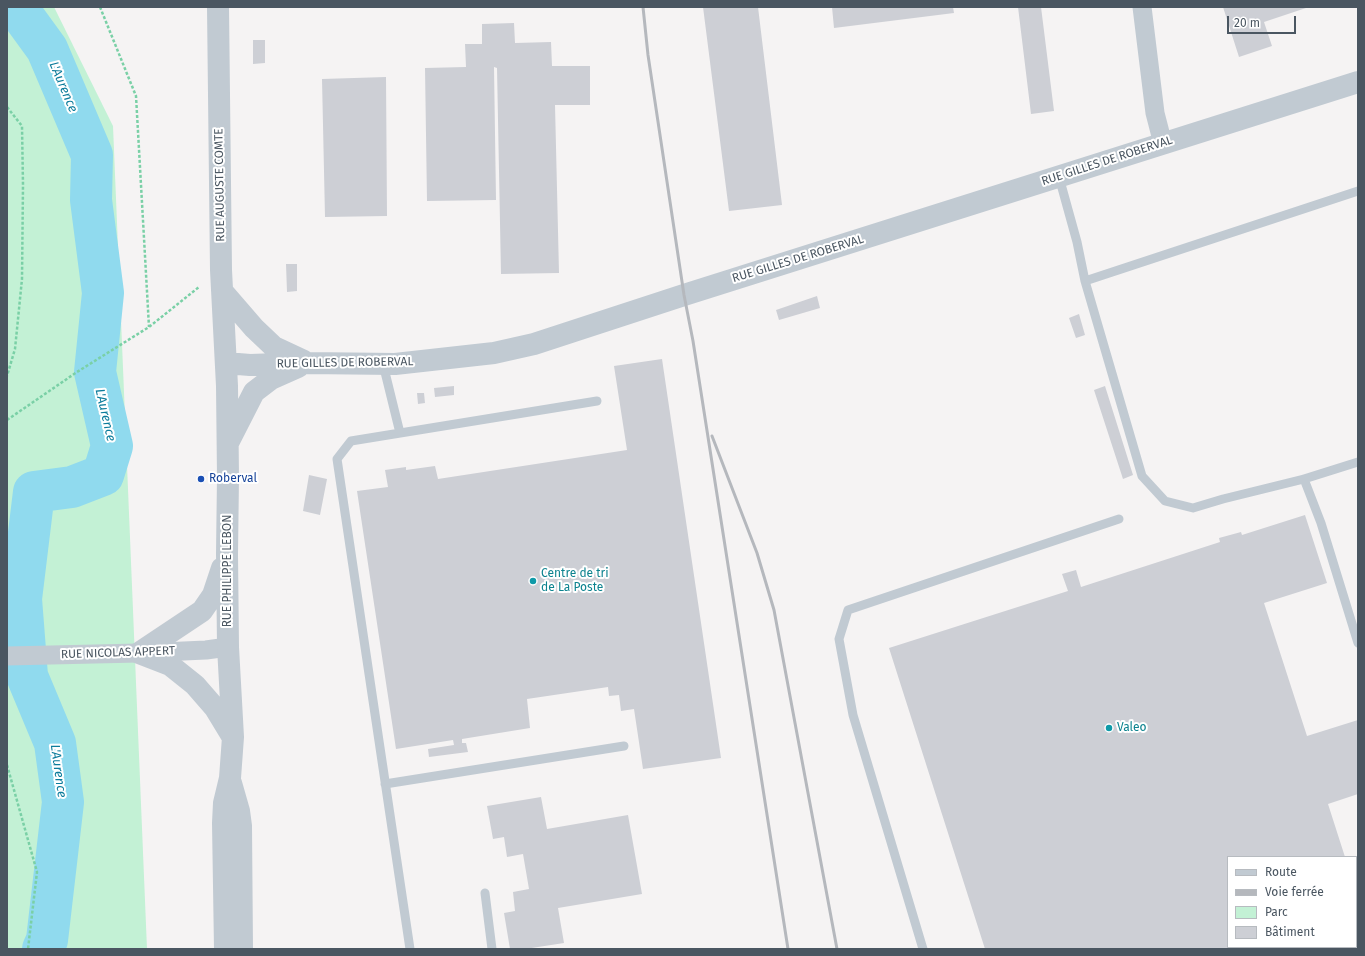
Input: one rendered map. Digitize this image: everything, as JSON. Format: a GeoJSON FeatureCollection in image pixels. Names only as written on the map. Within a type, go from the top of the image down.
{"type":"FeatureCollection","features":[{"type":"Feature","properties":{"kind":"street","name":"RUE AUGUSTE COMTE"},"geometry":{"type":"LineString","coordinates":[[218,7],[222,280],[226,363]]}},
{"type":"Feature","properties":{"kind":"street"},"geometry":{"type":"LineString","coordinates":[[1142,7],[1155,113],[1163,144]]}},
{"type":"Feature","properties":{"kind":"street","name":"RUE GILLES DE ROBERVAL"},"geometry":{"type":"LineString","coordinates":[[226,363],[395,364],[494,353],[534,344],[691,292],[1358,82]]}},
{"type":"Feature","properties":{"kind":"street"},"geometry":{"type":"LineString","coordinates":[[222,280],[254,328],[274,347],[307,363]]}},
{"type":"Feature","properties":{"kind":"street","name":"RUE PHILIPPE LEBON"},"geometry":{"type":"LineString","coordinates":[[225,949],[223,823],[224,803],[230,778],[233,737],[228,647],[228,444],[226,363]]}},
{"type":"Feature","properties":{"kind":"street"},"geometry":{"type":"LineString","coordinates":[[228,444],[254,392],[271,379],[307,363]]}},
{"type":"Feature","properties":{"kind":"street"},"geometry":{"type":"LineString","coordinates":[[139,653],[202,611],[213,595],[227,554]]}},
{"type":"Feature","properties":{"kind":"street","name":"RUE NICOLAS APPERT"},"geometry":{"type":"LineString","coordinates":[[12,656],[139,653],[206,650],[228,647]]}},
{"type":"Feature","properties":{"kind":"street"},"geometry":{"type":"LineString","coordinates":[[139,653],[170,665],[196,685],[215,708],[233,737]]}},
{"type":"Feature","properties":{"kind":"street","name":"RUE PHILIPPE LEBON"},"geometry":{"type":"LineString","coordinates":[[230,778],[239,811],[241,826],[242,949]]}},
{"type":"Feature","properties":{"kind":"lane"},"geometry":{"type":"LineString","coordinates":[[1059,177],[1085,281],[1142,476],[1165,501],[1193,508],[1223,498],[1304,479],[1358,462]]}},
{"type":"Feature","properties":{"kind":"lane"},"geometry":{"type":"LineString","coordinates":[[1085,281],[1358,191]]}},
{"type":"Feature","properties":{"kind":"lane"},"geometry":{"type":"LineString","coordinates":[[383,364],[400,433]]}},
{"type":"Feature","properties":{"kind":"lane"},"geometry":{"type":"LineString","coordinates":[[410,949],[337,459],[351,441],[597,401]]}},
{"type":"Feature","properties":{"kind":"lane"},"geometry":{"type":"LineString","coordinates":[[1304,479],[1321,523],[1358,643]]}},
{"type":"Feature","properties":{"kind":"lane"},"geometry":{"type":"LineString","coordinates":[[923,949],[853,715],[839,639],[848,610],[1119,519]]}},
{"type":"Feature","properties":{"kind":"lane"},"geometry":{"type":"LineString","coordinates":[[386,784],[624,746]]}},
{"type":"Feature","properties":{"kind":"lane"},"geometry":{"type":"LineString","coordinates":[[485,893],[492,949]]}},
{"type":"Feature","properties":{"kind":"path"},"geometry":{"type":"LineString","coordinates":[[100,7],[136,96],[149,327]]}},
{"type":"Feature","properties":{"kind":"path"},"geometry":{"type":"LineString","coordinates":[[7,106],[22,126],[24,185],[22,279],[16,349],[7,376]]}},
{"type":"Feature","properties":{"kind":"path"},"geometry":{"type":"LineString","coordinates":[[7,420],[77,372],[110,353],[222,280]]}},
{"type":"Feature","properties":{"kind":"path"},"geometry":{"type":"LineString","coordinates":[[7,765],[37,872],[28,949]]}},
{"type":"Feature","properties":{"kind":"green space"},"geometry":{"type":"Polygon","coordinates":[[[7,7],[54,7],[113,126],[147,949],[7,949],[7,7]]]}},
{"type":"Feature","properties":{"kind":"building"},"geometry":{"type":"Polygon","coordinates":[[[703,7],[758,7],[782,205],[729,211],[703,7]]]}},
{"type":"Feature","properties":{"kind":"building"},"geometry":{"type":"Polygon","coordinates":[[[832,7],[953,7],[954,13],[834,28],[832,7]]]}},
{"type":"Feature","properties":{"kind":"building"},"geometry":{"type":"Polygon","coordinates":[[[1018,7],[1041,7],[1054,111],[1031,114],[1018,7]]]}},
{"type":"Feature","properties":{"kind":"building"},"geometry":{"type":"Polygon","coordinates":[[[1223,7],[1309,7],[1264,22],[1272,46],[1239,57],[1223,7]]]}},
{"type":"Feature","properties":{"kind":"building"},"geometry":{"type":"Polygon","coordinates":[[[514,23],[515,43],[551,42],[552,66],[590,66],[590,105],[555,105],[559,273],[501,274],[497,68],[494,67],[496,200],[427,201],[425,68],[466,67],[465,44],[482,44],[482,24],[514,23]]]}},
{"type":"Feature","properties":{"kind":"building"},"geometry":{"type":"Polygon","coordinates":[[[253,40],[265,40],[265,63],[253,64],[253,40]]]}},
{"type":"Feature","properties":{"kind":"building"},"geometry":{"type":"Polygon","coordinates":[[[386,77],[387,216],[325,217],[322,79],[386,77]]]}},
{"type":"Feature","properties":{"kind":"building"},"geometry":{"type":"Polygon","coordinates":[[[286,264],[297,264],[297,291],[287,292],[286,264]]]}},
{"type":"Feature","properties":{"kind":"building"},"geometry":{"type":"Polygon","coordinates":[[[817,296],[820,308],[779,320],[776,310],[817,296]]]}},
{"type":"Feature","properties":{"kind":"building"},"geometry":{"type":"Polygon","coordinates":[[[1079,314],[1085,335],[1076,338],[1069,318],[1079,314]]]}},
{"type":"Feature","properties":{"kind":"building","name":"Centre de tri de La Poste"},"geometry":{"type":"Polygon","coordinates":[[[662,359],[721,758],[643,769],[634,709],[621,711],[619,695],[609,696],[608,687],[527,699],[530,728],[462,739],[462,743],[466,743],[468,752],[429,757],[428,749],[454,745],[453,740],[396,749],[357,491],[388,487],[385,470],[406,467],[406,470],[435,466],[438,479],[627,450],[614,366],[662,359]]]}},
{"type":"Feature","properties":{"kind":"building"},"geometry":{"type":"Polygon","coordinates":[[[454,386],[454,395],[435,397],[434,388],[454,386]]]}},
{"type":"Feature","properties":{"kind":"building"},"geometry":{"type":"Polygon","coordinates":[[[1105,386],[1133,475],[1123,479],[1094,390],[1105,386]]]}},
{"type":"Feature","properties":{"kind":"building"},"geometry":{"type":"Polygon","coordinates":[[[417,393],[424,393],[425,403],[418,404],[417,393]]]}},
{"type":"Feature","properties":{"kind":"building"},"geometry":{"type":"Polygon","coordinates":[[[309,475],[327,479],[320,515],[303,511],[309,475]]]}},
{"type":"Feature","properties":{"kind":"building","name":"Valeo"},"geometry":{"type":"Polygon","coordinates":[[[1305,515],[1327,583],[1264,603],[1307,736],[1358,720],[1358,794],[1328,804],[1345,856],[1227,856],[1227,948],[1357,948],[1357,896],[1358,949],[985,949],[889,648],[1068,591],[1062,574],[1076,570],[1081,587],[1220,542],[1219,538],[1241,532],[1242,535],[1305,515]]]}},
{"type":"Feature","properties":{"kind":"building"},"geometry":{"type":"Polygon","coordinates":[[[541,797],[547,829],[628,815],[642,894],[558,908],[564,943],[525,949],[510,949],[504,913],[515,911],[513,892],[529,889],[523,854],[507,857],[504,837],[493,839],[487,806],[541,797]]]}},
{"type":"Feature","properties":{"kind":"waterway","name":"L'Aurence"},"geometry":{"type":"LineString","coordinates":[[13,7],[23,16],[47,49],[92,155],[91,200],[103,293],[95,372],[112,446],[103,475],[72,487],[34,492],[21,599],[27,676],[55,743],[63,802],[47,940],[43,949]]}},
{"type":"Feature","properties":{"kind":"railway"},"geometry":{"type":"LineString","coordinates":[[643,7],[648,55],[684,295],[693,341],[788,949]]}},
{"type":"Feature","properties":{"kind":"railway"},"geometry":{"type":"LineString","coordinates":[[712,436],[757,553],[774,610],[837,949]]}},
{"type":"Feature","properties":{"kind":"place","name":"Roberval"},"geometry":{"type":"Point","coordinates":[201,479]}},
{"type":"Feature","properties":{"kind":"place","name":"Centre de tri de La Poste"},"geometry":{"type":"Point","coordinates":[533,581]}},
{"type":"Feature","properties":{"kind":"place","name":"Valeo"},"geometry":{"type":"Point","coordinates":[1109,728]}}]}
